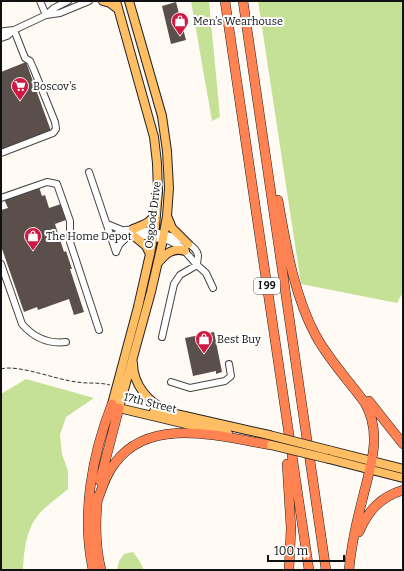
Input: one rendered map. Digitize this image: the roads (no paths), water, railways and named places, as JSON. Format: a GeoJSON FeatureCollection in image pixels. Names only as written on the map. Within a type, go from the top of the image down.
{"type":"FeatureCollection","features":[{"type":"Feature","properties":{"kind":"highway","name":"I 99"},"geometry":{"type":"LineString","coordinates":[[225,1],[309,570]]}},
{"type":"Feature","properties":{"kind":"highway","name":"I 99"},"geometry":{"type":"LineString","coordinates":[[243,1],[326,570]]}},
{"type":"Feature","properties":{"kind":"highway"},"geometry":{"type":"LineString","coordinates":[[251,53],[262,102],[284,231],[294,279],[304,311],[322,346],[365,403],[369,410],[374,427],[374,451],[355,531],[349,570]]}},
{"type":"Feature","properties":{"kind":"highway"},"geometry":{"type":"LineString","coordinates":[[336,364],[403,444]]}},
{"type":"Feature","properties":{"kind":"highway"},"geometry":{"type":"LineString","coordinates":[[282,391],[291,528],[289,570]]}},
{"type":"Feature","properties":{"kind":"highway"},"geometry":{"type":"LineString","coordinates":[[100,570],[95,526],[97,502],[117,405]]}},
{"type":"Feature","properties":{"kind":"highway"},"geometry":{"type":"LineString","coordinates":[[93,570],[88,530],[90,494],[105,422],[117,405]]}},
{"type":"Feature","properties":{"kind":"highway"},"geometry":{"type":"LineString","coordinates":[[97,502],[106,478],[120,456],[130,447],[149,438],[167,434],[201,434],[270,440]]}},
{"type":"Feature","properties":{"kind":"highway"},"geometry":{"type":"LineString","coordinates":[[351,552],[362,524],[374,506],[388,495],[403,490]]}},
{"type":"Feature","properties":{"kind":"main road"},"geometry":{"type":"LineString","coordinates":[[103,1],[117,5]]}},
{"type":"Feature","properties":{"kind":"main road","name":"Osgood Drive"},"geometry":{"type":"LineString","coordinates":[[117,405],[133,358],[157,264],[166,216],[169,176],[166,139],[162,116],[130,4]]}},
{"type":"Feature","properties":{"kind":"main road","name":"Osgood Drive"},"geometry":{"type":"LineString","coordinates":[[117,5],[154,138],[158,176],[157,210],[154,235],[117,386],[117,405]]}},
{"type":"Feature","properties":{"kind":"main road"},"geometry":{"type":"LineString","coordinates":[[150,254],[146,246],[131,234],[148,223],[153,218],[157,210]]}},
{"type":"Feature","properties":{"kind":"main road"},"geometry":{"type":"LineString","coordinates":[[157,264],[164,256],[172,251],[180,250],[186,247],[172,228],[166,216]]}},
{"type":"Feature","properties":{"kind":"main road"},"geometry":{"type":"LineString","coordinates":[[133,358],[136,380],[142,391],[156,404],[176,414]]}},
{"type":"Feature","properties":{"kind":"main road","name":"17th Street"},"geometry":{"type":"LineString","coordinates":[[117,405],[176,414],[270,440]]}},
{"type":"Feature","properties":{"kind":"main road","name":"17th Street"},"geometry":{"type":"LineString","coordinates":[[117,405],[329,454],[371,466],[403,478]]}},
{"type":"Feature","properties":{"kind":"main road","name":"17th Street"},"geometry":{"type":"LineString","coordinates":[[371,466],[403,469]]}},
{"type":"Feature","properties":{"kind":"street"},"geometry":{"type":"LineString","coordinates":[[40,1],[46,15]]}},
{"type":"Feature","properties":{"kind":"street"},"geometry":{"type":"LineString","coordinates":[[1,38],[7,36],[14,30],[46,15],[54,8],[68,1]]}},
{"type":"Feature","properties":{"kind":"street"},"geometry":{"type":"LineString","coordinates":[[46,15],[60,13],[90,1]]}},
{"type":"Feature","properties":{"kind":"street"},"geometry":{"type":"LineString","coordinates":[[1,32],[5,30],[14,30]]}},
{"type":"Feature","properties":{"kind":"street"},"geometry":{"type":"LineString","coordinates":[[1,153],[53,133],[56,130],[55,122],[34,70],[30,61],[25,58],[14,30]]}},
{"type":"Feature","properties":{"kind":"street"},"geometry":{"type":"LineString","coordinates":[[89,172],[116,252],[119,245],[131,234]]}},
{"type":"Feature","properties":{"kind":"street"},"geometry":{"type":"LineString","coordinates":[[1,198],[47,182],[57,184],[70,221],[70,242],[99,330]]}},
{"type":"Feature","properties":{"kind":"street"},"geometry":{"type":"LineString","coordinates":[[107,224],[131,234],[163,237],[186,247],[198,254],[197,265]]}},
{"type":"Feature","properties":{"kind":"street"},"geometry":{"type":"LineString","coordinates":[[112,238],[122,230]]}},
{"type":"Feature","properties":{"kind":"street"},"geometry":{"type":"LineString","coordinates":[[112,238],[131,234]]}},
{"type":"Feature","properties":{"kind":"street"},"geometry":{"type":"LineString","coordinates":[[1,264],[22,324],[27,330],[46,342],[66,342]]}},
{"type":"Feature","properties":{"kind":"street"},"geometry":{"type":"LineString","coordinates":[[197,265],[206,273],[213,288]]}},
{"type":"Feature","properties":{"kind":"street"},"geometry":{"type":"LineString","coordinates":[[162,337],[174,284],[180,275],[197,265]]}},
{"type":"Feature","properties":{"kind":"street"},"geometry":{"type":"LineString","coordinates":[[171,382],[190,388],[225,380],[231,376],[229,364]]}},
{"type":"Feature","properties":{"kind":"place","name":"Men's Wearhouse"},"geometry":{"type":"Point","coordinates":[180,36]}},
{"type":"Feature","properties":{"kind":"place","name":"Boscov's"},"geometry":{"type":"Point","coordinates":[20,101]}},
{"type":"Feature","properties":{"kind":"place","name":"The Home Depot"},"geometry":{"type":"Point","coordinates":[33,251]}},
{"type":"Feature","properties":{"kind":"place","name":"Best Buy"},"geometry":{"type":"Point","coordinates":[204,354]}}]}
